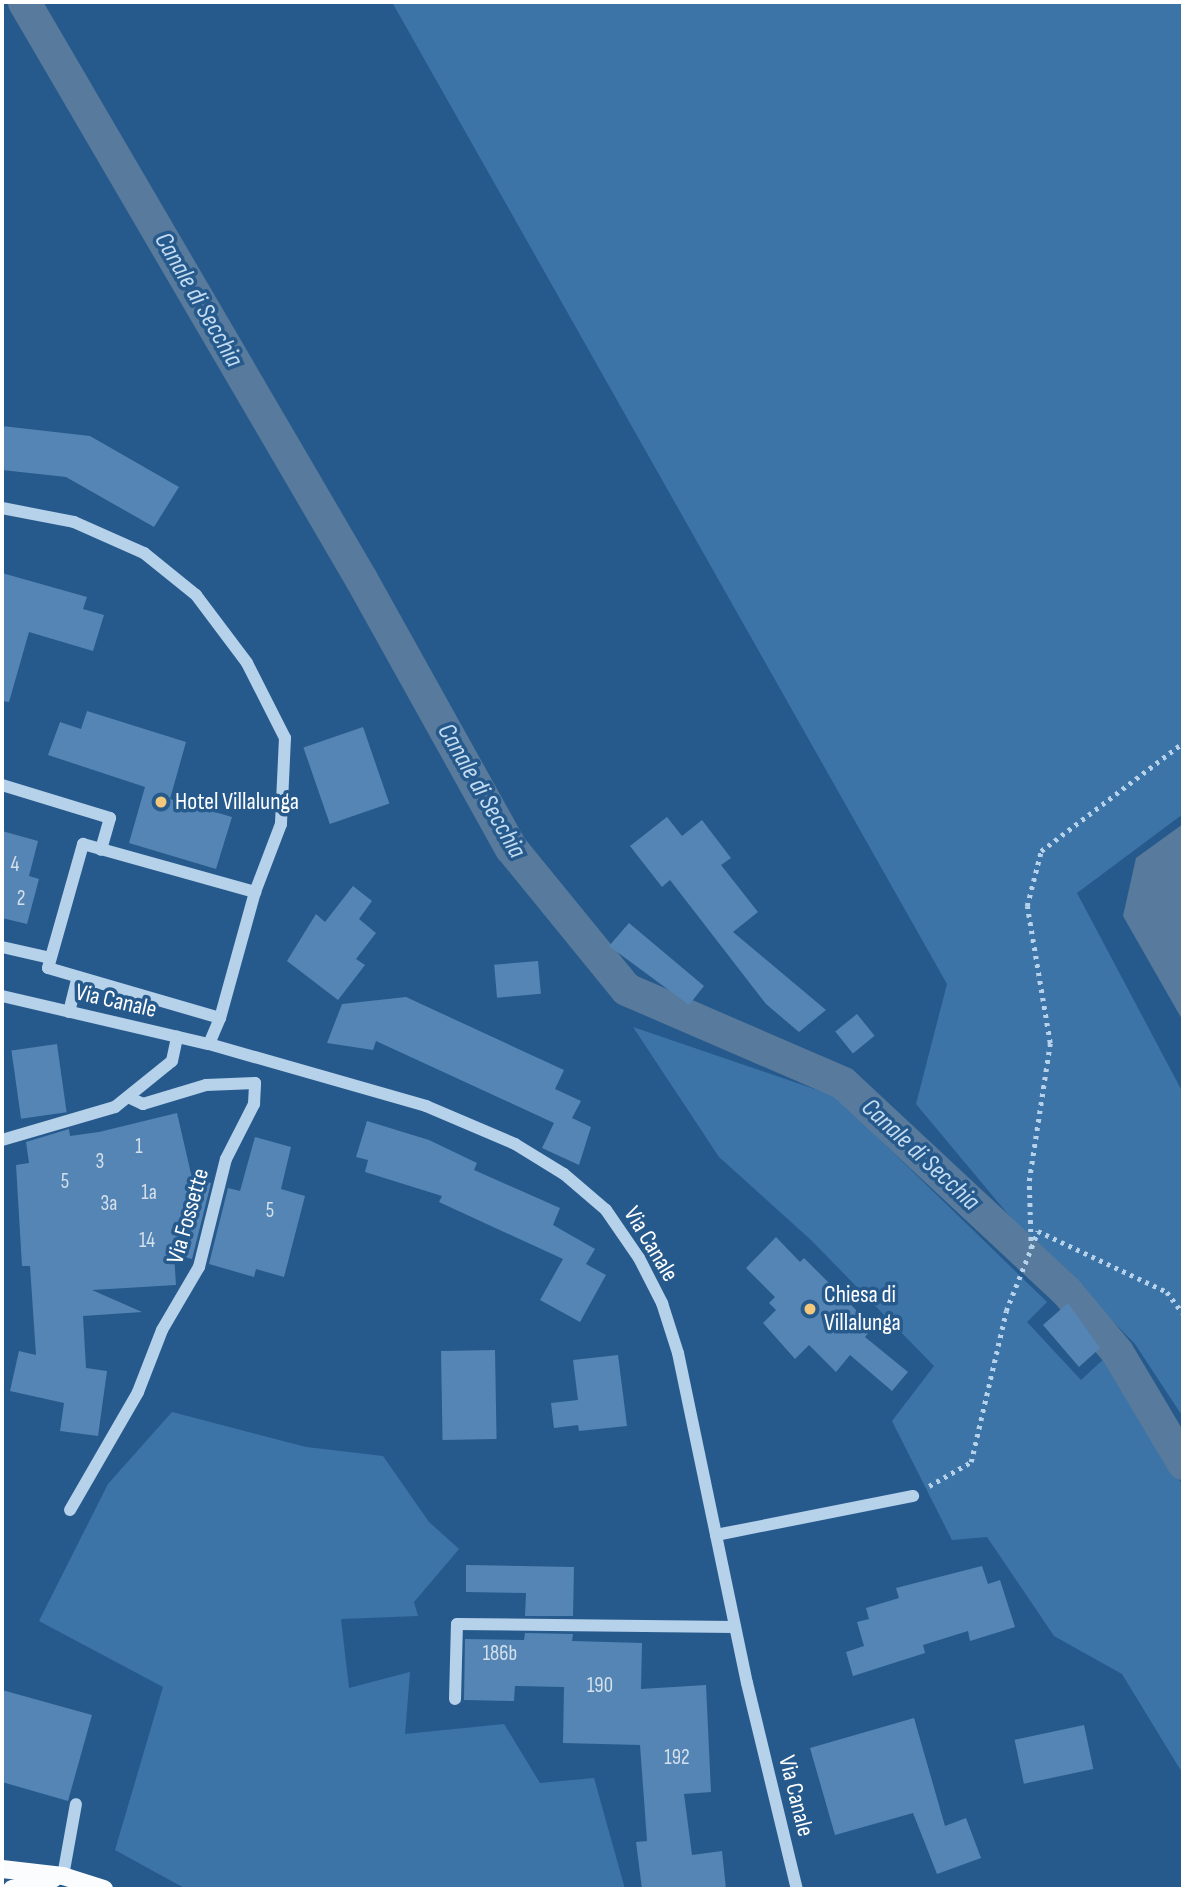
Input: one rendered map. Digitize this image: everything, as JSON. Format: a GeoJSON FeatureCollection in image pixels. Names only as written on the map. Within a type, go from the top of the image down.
{"type":"FeatureCollection","features":[{"type":"Feature","properties":{"kind":"main road"},"geometry":{"type":"LineString","coordinates":[[2,1869],[63,1876],[104,1889]]}},
{"type":"Feature","properties":{"kind":"main road"},"geometry":{"type":"LineString","coordinates":[[12,1889],[63,1876]]}},
{"type":"Feature","properties":{"kind":"street"},"geometry":{"type":"LineString","coordinates":[[2,508],[74,522],[144,552],[196,595],[247,663],[285,738],[281,824],[255,892],[220,1018],[209,1044]]}},
{"type":"Feature","properties":{"kind":"street"},"geometry":{"type":"LineString","coordinates":[[2,785],[110,818],[101,850]]}},
{"type":"Feature","properties":{"kind":"street"},"geometry":{"type":"LineString","coordinates":[[220,1018],[48,968],[50,958],[83,844],[255,892]]}},
{"type":"Feature","properties":{"kind":"street","name":"Via Canale"},"geometry":{"type":"LineString","coordinates":[[2,947],[50,958]]}},
{"type":"Feature","properties":{"kind":"street"},"geometry":{"type":"LineString","coordinates":[[69,1012],[78,977]]}},
{"type":"Feature","properties":{"kind":"street","name":"Via Canale"},"geometry":{"type":"LineString","coordinates":[[2,996],[209,1044],[426,1106],[515,1144],[564,1174],[606,1210],[639,1258],[662,1303],[692,1406],[735,1627],[797,1889]]}},
{"type":"Feature","properties":{"kind":"street"},"geometry":{"type":"LineString","coordinates":[[2,1140],[49,1129],[115,1107],[130,1098],[172,1061],[177,1037]]}},
{"type":"Feature","properties":{"kind":"street","name":"Via Fossette"},"geometry":{"type":"LineString","coordinates":[[71,1510],[138,1392],[162,1331],[199,1267],[226,1158],[254,1104],[255,1083],[206,1085],[143,1104],[130,1098]]}},
{"type":"Feature","properties":{"kind":"street"},"geometry":{"type":"LineString","coordinates":[[716,1535],[913,1496]]}},
{"type":"Feature","properties":{"kind":"street"},"geometry":{"type":"LineString","coordinates":[[455,1699],[457,1624],[735,1627]]}},
{"type":"Feature","properties":{"kind":"street"},"geometry":{"type":"LineString","coordinates":[[63,1876],[76,1804]]}},
{"type":"Feature","properties":{"kind":"path"},"geometry":{"type":"LineString","coordinates":[[1031,1249],[1029,1181],[1050,1043],[1027,906],[1041,850],[1183,743]]}},
{"type":"Feature","properties":{"kind":"path"},"geometry":{"type":"LineString","coordinates":[[913,1496],[971,1462],[1018,1272],[1038,1231],[1167,1292],[1183,1313]]}},
{"type":"Feature","properties":{"kind":"shaded area"},"geometry":{"type":"Polygon","coordinates":[[[392,2],[1183,2],[1183,814],[1077,893],[1183,1093],[1183,1417],[1135,1344],[1012,1219],[916,1104],[947,984],[392,2]]]}},
{"type":"Feature","properties":{"kind":"shaded area"},"geometry":{"type":"Polygon","coordinates":[[[1183,824],[1183,1021],[1123,916],[1136,858],[1183,824]]]}},
{"type":"Feature","properties":{"kind":"shaded area"},"geometry":{"type":"Polygon","coordinates":[[[633,1027],[835,1096],[1047,1302],[1027,1322],[1081,1380],[1106,1357],[1183,1486],[1183,1774],[1122,1674],[1054,1636],[987,1537],[952,1540],[892,1421],[934,1366],[811,1240],[719,1157],[633,1027]]]}},
{"type":"Feature","properties":{"kind":"shaded area"},"geometry":{"type":"Polygon","coordinates":[[[172,1412],[306,1447],[383,1456],[429,1522],[459,1549],[414,1602],[418,1616],[341,1619],[349,1688],[410,1672],[405,1734],[504,1724],[540,1783],[594,1778],[625,1889],[186,1889],[115,1850],[163,1687],[39,1621],[108,1484],[172,1412]]]}},
{"type":"Feature","properties":{"kind":"building"},"geometry":{"type":"Polygon","coordinates":[[[2,426],[90,436],[179,487],[154,527],[66,477],[2,470],[2,426]]]}},
{"type":"Feature","properties":{"kind":"building"},"geometry":{"type":"Polygon","coordinates":[[[2,573],[87,597],[83,609],[104,615],[93,651],[29,632],[9,702],[2,701],[2,573]]]}},
{"type":"Feature","properties":{"kind":"building"},"geometry":{"type":"Polygon","coordinates":[[[87,711],[186,742],[170,799],[232,817],[216,869],[129,843],[145,787],[48,755],[60,722],[81,729],[87,711]]]}},
{"type":"Feature","properties":{"kind":"building"},"geometry":{"type":"Polygon","coordinates":[[[363,727],[389,804],[330,824],[303,748],[363,727]]]}},
{"type":"Feature","properties":{"kind":"building"},"geometry":{"type":"Polygon","coordinates":[[[667,817],[682,836],[702,820],[731,858],[721,865],[758,912],[733,932],[826,1010],[799,1032],[766,1004],[670,880],[662,887],[630,846],[667,817]]]}},
{"type":"Feature","properties":{"kind":"building"},"geometry":{"type":"Polygon","coordinates":[[[2,831],[38,841],[29,876],[39,879],[27,924],[2,918],[2,831]]]}},
{"type":"Feature","properties":{"kind":"building"},"geometry":{"type":"Polygon","coordinates":[[[353,886],[372,901],[359,919],[376,933],[356,959],[365,965],[338,1000],[287,961],[316,914],[325,922],[353,886]]]}},
{"type":"Feature","properties":{"kind":"building"},"geometry":{"type":"Polygon","coordinates":[[[629,923],[704,986],[689,1005],[609,946],[629,923]]]}},
{"type":"Feature","properties":{"kind":"building"},"geometry":{"type":"Polygon","coordinates":[[[538,961],[541,994],[497,998],[494,965],[538,961]]]}},
{"type":"Feature","properties":{"kind":"building"},"geometry":{"type":"Polygon","coordinates":[[[406,997],[564,1070],[555,1089],[581,1101],[572,1118],[591,1127],[579,1165],[542,1148],[554,1123],[376,1041],[373,1050],[327,1043],[342,1004],[406,997]]]}},
{"type":"Feature","properties":{"kind":"building"},"geometry":{"type":"Polygon","coordinates":[[[857,1014],[875,1036],[853,1053],[835,1032],[857,1014]]]}},
{"type":"Feature","properties":{"kind":"building"},"geometry":{"type":"Polygon","coordinates":[[[57,1044],[67,1112],[21,1119],[11,1050],[57,1044]]]}},
{"type":"Feature","properties":{"kind":"building"},"geometry":{"type":"Polygon","coordinates":[[[177,1113],[192,1178],[211,1183],[192,1259],[174,1254],[176,1285],[92,1290],[142,1312],[83,1316],[86,1368],[107,1371],[98,1436],[60,1431],[64,1403],[10,1391],[19,1351],[36,1355],[30,1266],[22,1266],[16,1165],[29,1163],[26,1142],[69,1129],[70,1136],[99,1132],[177,1113]]]}},
{"type":"Feature","properties":{"kind":"building"},"geometry":{"type":"Polygon","coordinates":[[[367,1121],[429,1140],[477,1163],[474,1170],[560,1208],[553,1225],[595,1249],[586,1264],[606,1275],[580,1322],[540,1300],[563,1259],[439,1202],[442,1196],[365,1172],[368,1160],[356,1157],[367,1121]]]}},
{"type":"Feature","properties":{"kind":"building"},"geometry":{"type":"Polygon","coordinates":[[[255,1137],[291,1147],[281,1189],[305,1196],[284,1277],[256,1269],[254,1277],[209,1264],[228,1188],[240,1191],[255,1137]]]}},
{"type":"Feature","properties":{"kind":"building"},"geometry":{"type":"Polygon","coordinates":[[[776,1237],[800,1262],[804,1258],[873,1327],[865,1337],[908,1372],[892,1391],[850,1355],[836,1372],[809,1345],[795,1359],[763,1323],[776,1310],[769,1303],[775,1297],[746,1268],[776,1237]]]}},
{"type":"Feature","properties":{"kind":"building"},"geometry":{"type":"Polygon","coordinates":[[[1068,1303],[1100,1348],[1079,1367],[1043,1325],[1068,1303]]]}},
{"type":"Feature","properties":{"kind":"building"},"geometry":{"type":"Polygon","coordinates":[[[495,1350],[497,1439],[443,1440],[441,1351],[495,1350]]]}},
{"type":"Feature","properties":{"kind":"building"},"geometry":{"type":"Polygon","coordinates":[[[618,1355],[627,1426],[579,1431],[578,1425],[554,1428],[551,1403],[578,1400],[573,1360],[618,1355]]]}},
{"type":"Feature","properties":{"kind":"building"},"geometry":{"type":"Polygon","coordinates":[[[466,1565],[574,1567],[573,1616],[525,1616],[526,1593],[466,1592],[466,1565]]]}},
{"type":"Feature","properties":{"kind":"building"},"geometry":{"type":"Polygon","coordinates":[[[982,1566],[988,1584],[1000,1580],[1015,1627],[970,1641],[968,1631],[923,1645],[925,1653],[853,1676],[846,1652],[864,1646],[857,1622],[869,1619],[866,1608],[899,1598],[896,1588],[982,1566]]]}},
{"type":"Feature","properties":{"kind":"building"},"geometry":{"type":"Polygon","coordinates":[[[525,1633],[573,1634],[572,1641],[642,1643],[641,1689],[706,1685],[711,1792],[684,1794],[692,1855],[722,1851],[726,1889],[642,1889],[636,1842],[647,1841],[640,1745],[563,1743],[564,1687],[515,1686],[514,1701],[464,1700],[465,1639],[524,1640],[525,1633]]]}},
{"type":"Feature","properties":{"kind":"building"},"geometry":{"type":"Polygon","coordinates":[[[2,1690],[92,1715],[68,1801],[2,1782],[2,1690]]]}},
{"type":"Feature","properties":{"kind":"building"},"geometry":{"type":"Polygon","coordinates":[[[914,1718],[945,1826],[966,1818],[981,1858],[937,1874],[913,1813],[835,1835],[810,1748],[914,1718]]]}},
{"type":"Feature","properties":{"kind":"building"},"geometry":{"type":"Polygon","coordinates":[[[1084,1725],[1093,1769],[1024,1784],[1015,1740],[1084,1725]]]}},
{"type":"Feature","properties":{"kind":"waterway","name":"Canale di Secchia"},"geometry":{"type":"LineString","coordinates":[[24,2],[361,579],[511,848],[626,989],[843,1083],[1067,1292],[1117,1352],[1183,1463]]}},
{"type":"Feature","properties":{"kind":"place","name":"Hotel Villalunga"},"geometry":{"type":"Point","coordinates":[161,802]}},
{"type":"Feature","properties":{"kind":"place","name":"Chiesa di Villalunga"},"geometry":{"type":"Point","coordinates":[810,1309]}}]}
